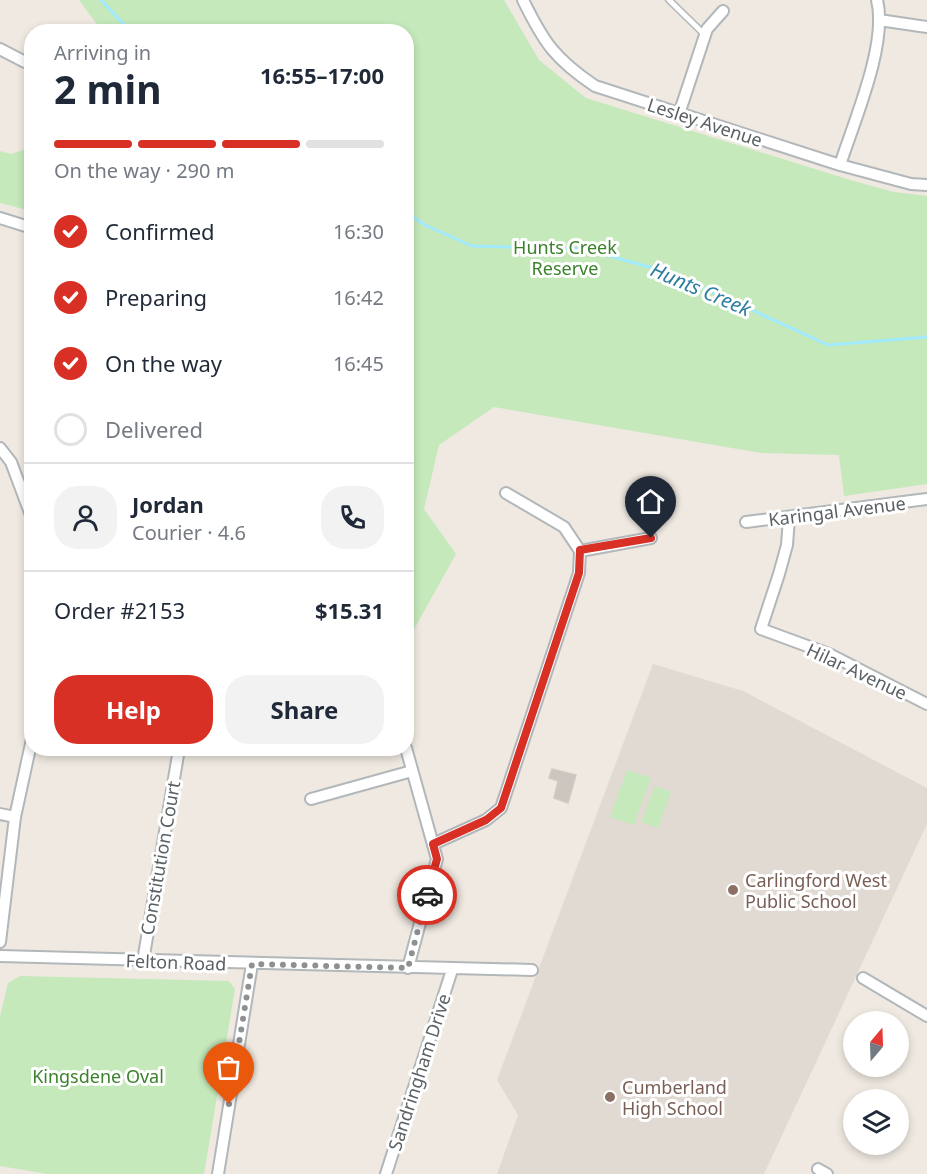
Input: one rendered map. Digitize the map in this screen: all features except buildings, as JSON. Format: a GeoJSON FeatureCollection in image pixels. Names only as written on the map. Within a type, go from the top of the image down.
{"type":"FeatureCollection","features":[{"type":"Feature","properties":{"kind":"street","name":"Lesley Avenue"},"geometry":{"type":"LineString","coordinates":[[523,0],[543,41],[564,66],[595,87],[840,165],[911,184],[927,185]]}},
{"type":"Feature","properties":{"kind":"street"},"geometry":{"type":"LineString","coordinates":[[840,165],[876,51],[879,20],[877,0]]}},
{"type":"Feature","properties":{"kind":"street"},"geometry":{"type":"LineString","coordinates":[[679,114],[707,29],[723,11]]}},
{"type":"Feature","properties":{"kind":"street"},"geometry":{"type":"LineString","coordinates":[[879,20],[927,27]]}},
{"type":"Feature","properties":{"kind":"street"},"geometry":{"type":"LineString","coordinates":[[0,49],[24,61]]}},
{"type":"Feature","properties":{"kind":"street"},"geometry":{"type":"LineString","coordinates":[[0,218],[24,226]]}},
{"type":"Feature","properties":{"kind":"street"},"geometry":{"type":"LineString","coordinates":[[0,448],[11,462],[24,497]]}},
{"type":"Feature","properties":{"kind":"street"},"geometry":{"type":"LineString","coordinates":[[433,844],[486,820],[501,808],[579,573],[580,550],[564,527],[506,493]]}},
{"type":"Feature","properties":{"kind":"street","name":"Karingal Avenue"},"geometry":{"type":"LineString","coordinates":[[746,522],[927,499]]}},
{"type":"Feature","properties":{"kind":"street","name":"Hilar Avenue"},"geometry":{"type":"LineString","coordinates":[[789,518],[782,564],[761,629],[837,657],[927,704]]}},
{"type":"Feature","properties":{"kind":"street"},"geometry":{"type":"LineString","coordinates":[[580,550],[651,538]]}},
{"type":"Feature","properties":{"kind":"street"},"geometry":{"type":"LineString","coordinates":[[0,942],[15,817],[28,756]]}},
{"type":"Feature","properties":{"kind":"street","name":"Constitution Court"},"geometry":{"type":"LineString","coordinates":[[143,961],[178,756]]}},
{"type":"Feature","properties":{"kind":"street"},"geometry":{"type":"LineString","coordinates":[[408,756],[437,859],[408,968]]}},
{"type":"Feature","properties":{"kind":"street"},"geometry":{"type":"LineString","coordinates":[[311,799],[412,771]]}},
{"type":"Feature","properties":{"kind":"street"},"geometry":{"type":"LineString","coordinates":[[0,814],[15,817]]}},
{"type":"Feature","properties":{"kind":"street","name":"Felton Road"},"geometry":{"type":"LineString","coordinates":[[0,956],[452,970],[532,970]]}},
{"type":"Feature","properties":{"kind":"street"},"geometry":{"type":"LineString","coordinates":[[218,1174],[252,964]]}},
{"type":"Feature","properties":{"kind":"street","name":"Sandringham Drive"},"geometry":{"type":"LineString","coordinates":[[386,1174],[452,970]]}},
{"type":"Feature","properties":{"kind":"street"},"geometry":{"type":"LineString","coordinates":[[863,978],[927,1017]]}},
{"type":"Feature","properties":{"kind":"lane"},"geometry":{"type":"LineString","coordinates":[[669,0],[705,35]]}},
{"type":"Feature","properties":{"kind":"shaded area","name":"Carlingford West Public School"},"geometry":{"type":"Polygon","coordinates":[[[653,664],[743,691],[927,788],[927,824],[764,1174],[497,1174],[518,1115],[497,1080],[653,664]]]}},
{"type":"Feature","properties":{"kind":"green space","name":"Hunts Creek Reserve"},"geometry":{"type":"Polygon","coordinates":[[[79,0],[504,0],[539,60],[586,98],[857,182],[894,192],[927,196],[927,484],[844,496],[839,455],[761,453],[494,407],[439,445],[424,509],[456,554],[414,629],[414,24],[97,24],[79,0]]]}},
{"type":"Feature","properties":{"kind":"green space"},"geometry":{"type":"Polygon","coordinates":[[[24,150],[24,209],[0,203],[0,151],[11,154],[24,150]]]}},
{"type":"Feature","properties":{"kind":"green space"},"geometry":{"type":"Polygon","coordinates":[[[627,770],[651,778],[634,825],[610,817],[627,770]]]}},
{"type":"Feature","properties":{"kind":"green space"},"geometry":{"type":"Polygon","coordinates":[[[655,786],[671,792],[658,828],[641,822],[655,786]]]}},
{"type":"Feature","properties":{"kind":"green space","name":"Kingsdene Oval"},"geometry":{"type":"Polygon","coordinates":[[[20,976],[229,981],[235,989],[204,1174],[47,1174],[0,1166],[0,1016],[8,983],[20,976]]]}},
{"type":"Feature","properties":{"kind":"waterway","name":"Hunts Creek"},"geometry":{"type":"LineString","coordinates":[[101,0],[124,24]]}},
{"type":"Feature","properties":{"kind":"waterway","name":"Hunts Creek"},"geometry":{"type":"LineString","coordinates":[[414,217],[425,225],[472,246],[584,249],[671,273],[828,345],[927,337]]}},
{"type":"Feature","properties":{"kind":"way so far"},"geometry":{"type":"LineString","coordinates":[[229,1104],[252,964],[408,968],[427,895]]}},
{"type":"Feature","properties":{"kind":"place","name":"Carlingford West Public School"},"geometry":{"type":"Point","coordinates":[733,890]}},
{"type":"Feature","properties":{"kind":"place","name":"Cumberland High School"},"geometry":{"type":"Point","coordinates":[610,1097]}},
{"type":"Feature","properties":{"kind":"route"},"geometry":{"type":"LineString","coordinates":[[427,895],[437,859],[433,844],[486,820],[501,808],[579,573],[580,550],[651,538]]}}]}
